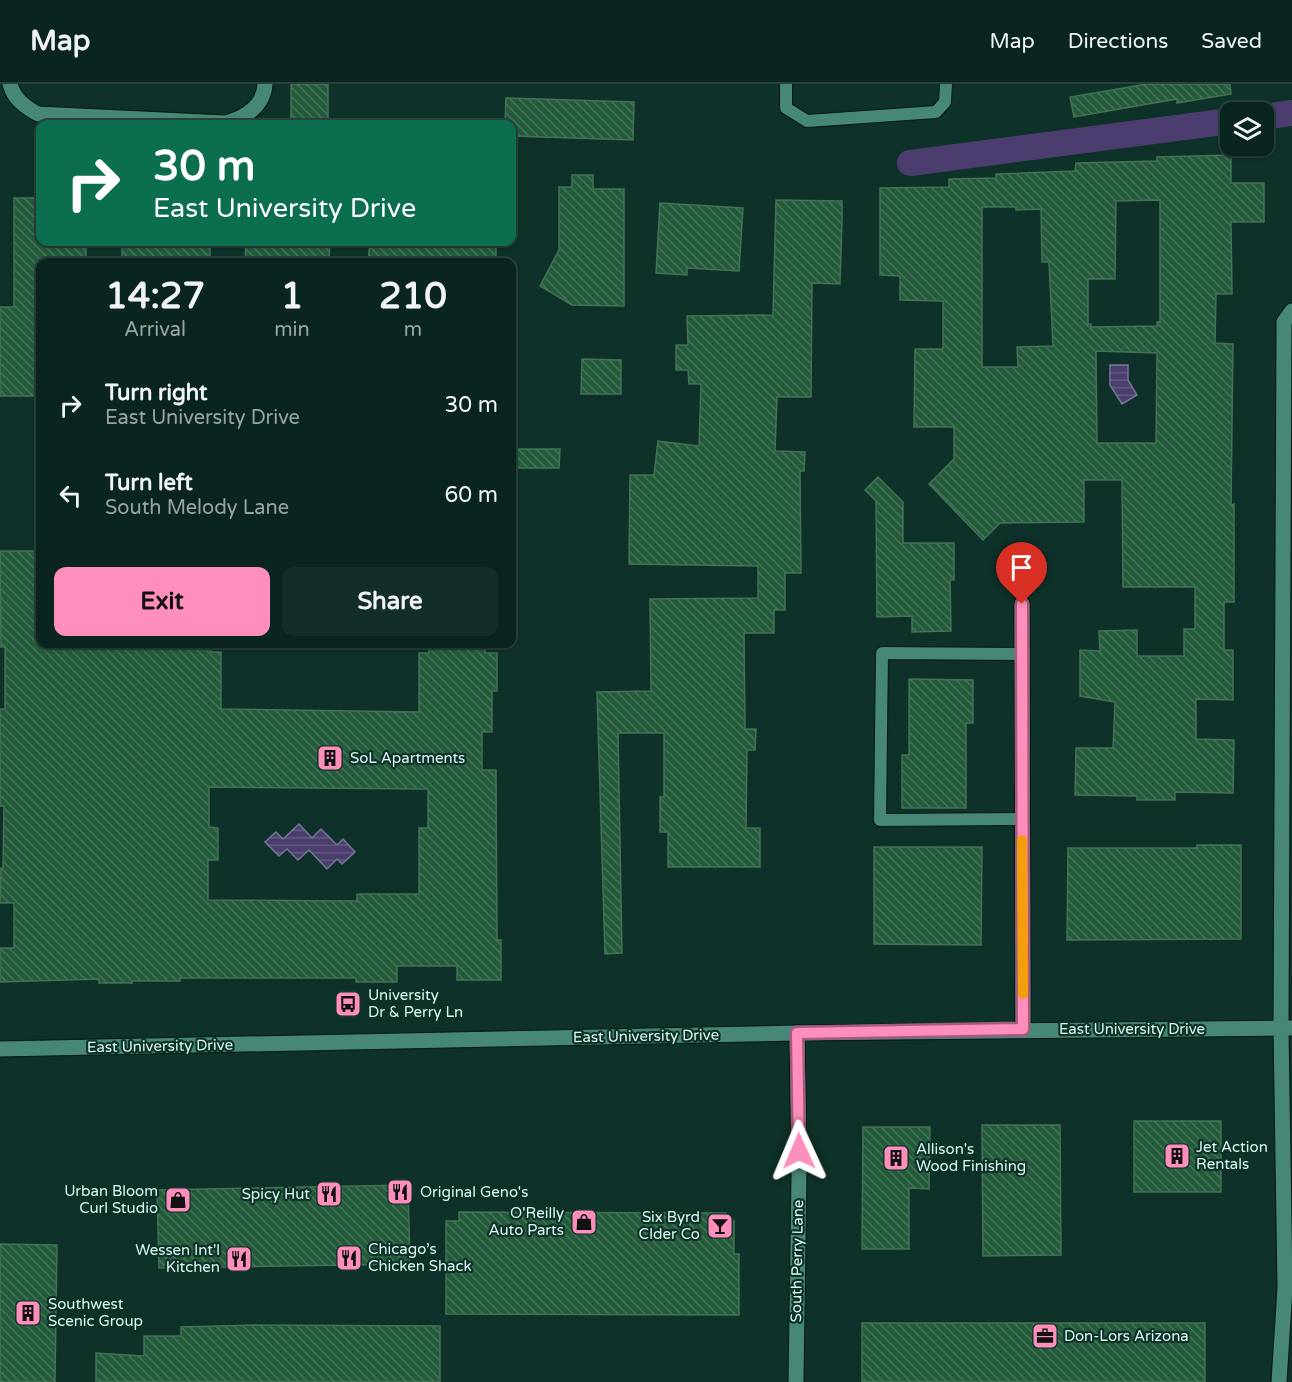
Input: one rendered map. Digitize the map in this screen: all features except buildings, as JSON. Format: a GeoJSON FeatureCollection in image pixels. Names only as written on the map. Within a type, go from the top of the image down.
{"type":"FeatureCollection","features":[{"type":"Feature","properties":{"kind":"street"},"geometry":{"type":"LineString","coordinates":[[10,84],[12,91],[23,105],[38,114],[163,120]]}},
{"type":"Feature","properties":{"kind":"street"},"geometry":{"type":"LineString","coordinates":[[239,120],[253,111],[265,94],[265,84]]}},
{"type":"Feature","properties":{"kind":"street"},"geometry":{"type":"LineString","coordinates":[[1279,1382],[1285,1288],[1284,322],[1290,312]]}},
{"type":"Feature","properties":{"kind":"street"},"geometry":{"type":"LineString","coordinates":[[1022,604],[1023,1029]]}},
{"type":"Feature","properties":{"kind":"street","name":"East University Drive"},"geometry":{"type":"LineString","coordinates":[[0,1049],[1023,1029],[1286,1028]]}},
{"type":"Feature","properties":{"kind":"street","name":"South Perry Lane"},"geometry":{"type":"LineString","coordinates":[[796,1382],[799,1172],[797,1033]]}},
{"type":"Feature","properties":{"kind":"lane"},"geometry":{"type":"LineString","coordinates":[[786,84],[786,108],[807,121],[936,112],[945,102],[946,84]]}},
{"type":"Feature","properties":{"kind":"lane"},"geometry":{"type":"LineString","coordinates":[[1022,654],[882,653],[880,820],[1022,819]]}},
{"type":"Feature","properties":{"kind":"shaded area"},"geometry":{"type":"Polygon","coordinates":[[[1110,365],[1128,365],[1128,380],[1137,395],[1122,404],[1110,385],[1110,365]]]}},
{"type":"Feature","properties":{"kind":"shaded area"},"geometry":{"type":"Polygon","coordinates":[[[299,824],[312,838],[321,829],[337,845],[343,839],[355,852],[342,864],[337,859],[327,869],[309,850],[298,860],[287,849],[279,856],[265,842],[276,832],[283,839],[299,824]]]}},
{"type":"Feature","properties":{"kind":"waterway"},"geometry":{"type":"LineString","coordinates":[[1274,115],[1292,113]]}},
{"type":"Feature","properties":{"kind":"waterway"},"geometry":{"type":"LineString","coordinates":[[910,163],[1220,122]]}},
{"type":"Feature","properties":{"kind":"slow traffic"},"geometry":{"type":"LineString","coordinates":[[1022,840],[1023,994]]}},
{"type":"Feature","properties":{"kind":"place","name":"SoL Apartments"},"geometry":{"type":"Point","coordinates":[330,758]}},
{"type":"Feature","properties":{"kind":"place","name":"University Dr & Perry Ln"},"geometry":{"type":"Point","coordinates":[348,1004]}},
{"type":"Feature","properties":{"kind":"place","name":"Jet Action Rentals"},"geometry":{"type":"Point","coordinates":[1177,1156]}},
{"type":"Feature","properties":{"kind":"place","name":"Allison's Wood Finishing"},"geometry":{"type":"Point","coordinates":[896,1158]}},
{"type":"Feature","properties":{"kind":"place","name":"Original Geno's"},"geometry":{"type":"Point","coordinates":[400,1192]}},
{"type":"Feature","properties":{"kind":"place","name":"Spicy Hut"},"geometry":{"type":"Point","coordinates":[329,1194]}},
{"type":"Feature","properties":{"kind":"place","name":"Urban Bloom Curl Studio"},"geometry":{"type":"Point","coordinates":[178,1200]}},
{"type":"Feature","properties":{"kind":"place","name":"O'Reilly Auto Parts"},"geometry":{"type":"Point","coordinates":[584,1222]}},
{"type":"Feature","properties":{"kind":"place","name":"Six Byrd CIder Co"},"geometry":{"type":"Point","coordinates":[720,1226]}},
{"type":"Feature","properties":{"kind":"place","name":"Chicago’s Chicken Shack"},"geometry":{"type":"Point","coordinates":[349,1258]}},
{"type":"Feature","properties":{"kind":"place","name":"Wessen Int'l Kitchen"},"geometry":{"type":"Point","coordinates":[239,1259]}},
{"type":"Feature","properties":{"kind":"place","name":"Southwest Scenic Group"},"geometry":{"type":"Point","coordinates":[28,1313]}},
{"type":"Feature","properties":{"kind":"place","name":"Don-Lors Arizona"},"geometry":{"type":"Point","coordinates":[1045,1336]}},
{"type":"Feature","properties":{"kind":"route"},"geometry":{"type":"LineString","coordinates":[[799,1151],[797,1033],[1023,1029],[1022,604]]}}]}
